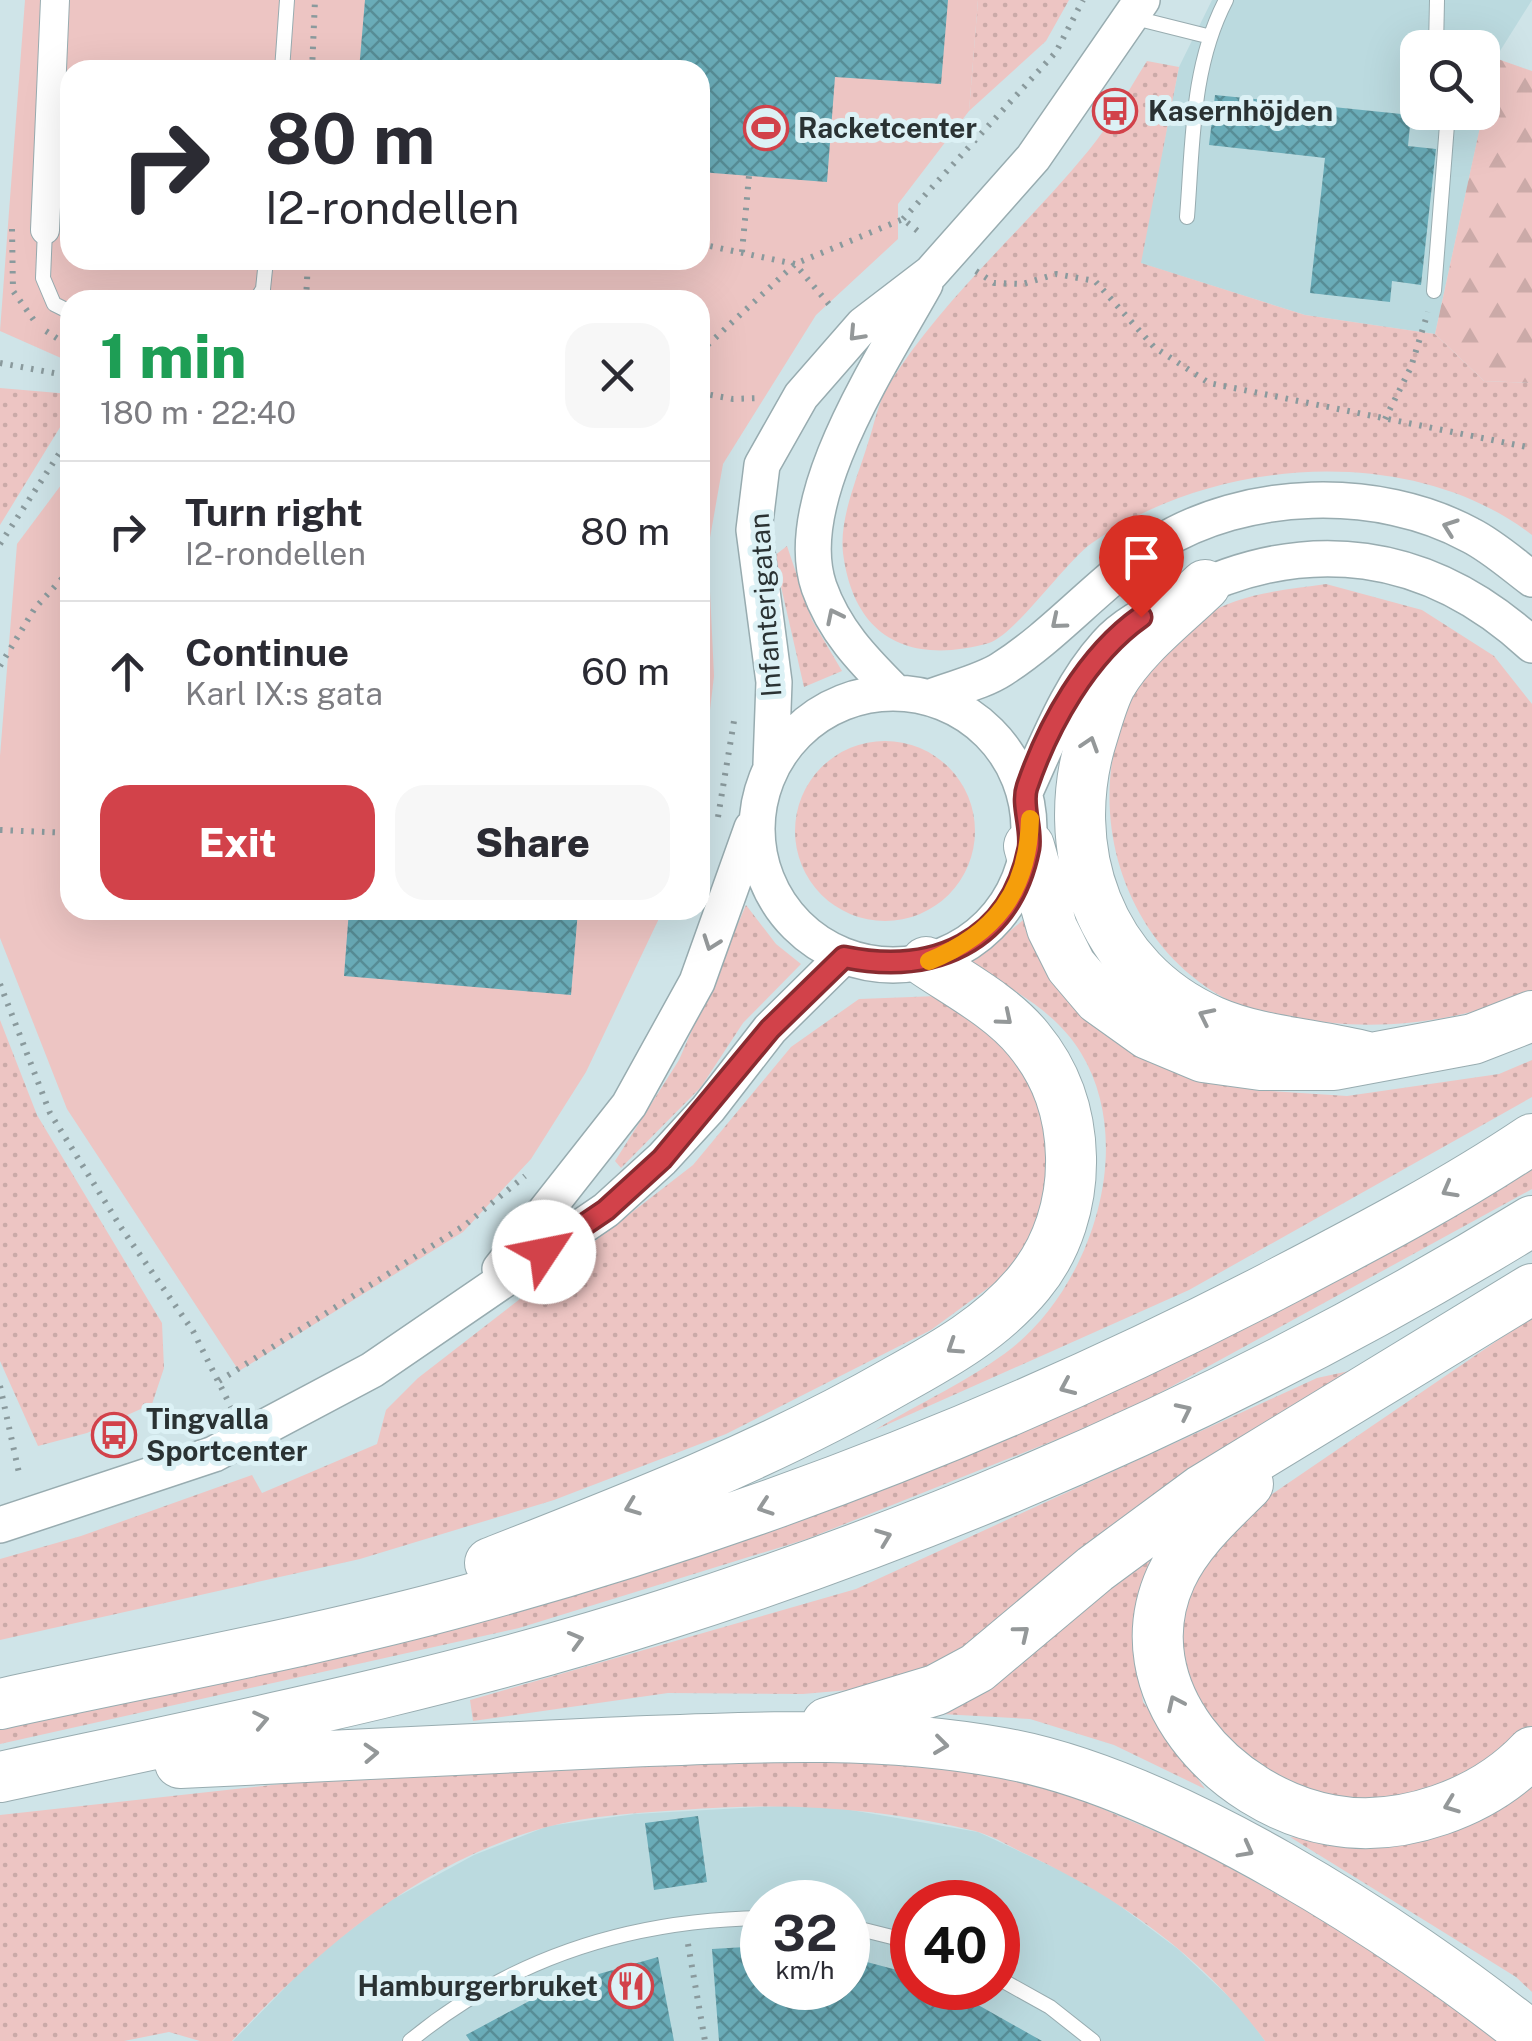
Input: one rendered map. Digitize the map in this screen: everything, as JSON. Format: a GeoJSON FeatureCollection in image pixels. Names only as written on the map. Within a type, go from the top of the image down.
{"type":"FeatureCollection","features":[{"type":"Feature","properties":{"kind":"highway"},"geometry":{"type":"LineString","coordinates":[[1205,585],[1126,664],[1110,686],[1083,766],[1078,802],[1079,841],[1088,880],[1102,920],[1128,962],[1172,998],[1212,1021],[1271,1038],[1368,1056]]}},
{"type":"Feature","properties":{"kind":"highway"},"geometry":{"type":"LineString","coordinates":[[1029,846],[1052,928],[1072,966],[1099,999],[1148,1034],[1203,1057],[1261,1065],[1334,1065],[1473,1040],[1532,1016]]}},
{"type":"Feature","properties":{"kind":"highway"},"geometry":{"type":"LineString","coordinates":[[291,1641],[656,1498],[819,1423],[958,1346],[1005,1309],[1032,1280],[1067,1210],[1071,1133],[1064,1101],[1046,1063],[1026,1036],[926,962]]}},
{"type":"Feature","properties":{"kind":"highway"},"geometry":{"type":"LineString","coordinates":[[0,1704],[465,1601],[662,1543],[805,1493],[1014,1411],[1154,1348],[1334,1254],[1532,1139]]}},
{"type":"Feature","properties":{"kind":"highway"},"geometry":{"type":"LineString","coordinates":[[14,1774],[472,1670],[663,1616],[831,1558],[1038,1477],[1184,1412],[1370,1316],[1532,1221]]}},
{"type":"Feature","properties":{"kind":"highway"},"geometry":{"type":"LineString","coordinates":[[774,1736],[879,1710],[936,1690],[977,1668],[1150,1526],[1532,1289]]}},
{"type":"Feature","properties":{"kind":"highway"},"geometry":{"type":"LineString","coordinates":[[1301,1431],[1218,1514],[1171,1578],[1158,1637],[1162,1669],[1172,1700],[1191,1733],[1244,1786],[1285,1806],[1332,1820],[1422,1816],[1500,1780],[1532,1752]]}},
{"type":"Feature","properties":{"kind":"highway"},"geometry":{"type":"LineString","coordinates":[[14,1774],[774,1736],[933,1743],[1004,1753],[1092,1776],[1278,1868],[1466,1984],[1532,2037]]}},
{"type":"Feature","properties":{"kind":"street"},"geometry":{"type":"LineString","coordinates":[[45,230],[55,0]]}},
{"type":"Feature","properties":{"kind":"street","name":"Infanterigatan"},"geometry":{"type":"LineString","coordinates":[[771,764],[774,682],[754,530],[762,465],[802,396],[863,325],[940,264],[1033,158],[1136,8]]}},
{"type":"Feature","properties":{"kind":"street","name":"Infanterigatan"},"geometry":{"type":"LineString","coordinates":[[894,691],[848,644],[818,584],[814,513],[850,420],[940,264]]}},
{"type":"Feature","properties":{"kind":"street"},"geometry":{"type":"LineString","coordinates":[[931,697],[1001,670],[1157,544],[1214,519],[1265,507],[1358,500],[1400,509],[1469,534],[1532,578]]}},
{"type":"Feature","properties":{"kind":"street"},"geometry":{"type":"LineString","coordinates":[[1025,792],[1074,691],[1105,646],[1141,617],[1205,585],[1300,559],[1388,562],[1456,590],[1509,624],[1532,645]]}},
{"type":"Feature","properties":{"kind":"street"},"geometry":{"type":"LineString","coordinates":[[481,1294],[629,1104],[697,982],[756,818],[771,764],[793,734],[822,711],[857,696],[894,691],[931,697],[973,717],[1005,750],[1025,792],[1029,846],[1018,885],[996,920],[964,946],[926,962],[884,966],[844,957],[806,935],[776,902],[759,862],[756,818]]}},
{"type":"Feature","properties":{"kind":"street"},"geometry":{"type":"LineString","coordinates":[[0,1525],[214,1454],[372,1370],[606,1210],[662,1159],[770,1029],[844,957]]}},
{"type":"Feature","properties":{"kind":"lane"},"geometry":{"type":"LineString","coordinates":[[283,60],[286,0]]}},
{"type":"Feature","properties":{"kind":"lane"},"geometry":{"type":"LineString","coordinates":[[1187,217],[1198,83],[1207,36],[1226,0]]}},
{"type":"Feature","properties":{"kind":"lane"},"geometry":{"type":"LineString","coordinates":[[1436,30],[1437,0]]}},
{"type":"Feature","properties":{"kind":"lane"},"geometry":{"type":"LineString","coordinates":[[1136,8],[1207,36]]}},
{"type":"Feature","properties":{"kind":"lane"},"geometry":{"type":"LineString","coordinates":[[1434,292],[1447,130]]}},
{"type":"Feature","properties":{"kind":"lane"},"geometry":{"type":"LineString","coordinates":[[45,230],[44,278],[54,304],[60,307]]}},
{"type":"Feature","properties":{"kind":"lane"},"geometry":{"type":"LineString","coordinates":[[410,2041],[484,1989],[562,1952],[642,1928],[740,1920]]}},
{"type":"Feature","properties":{"kind":"lane"},"geometry":{"type":"LineString","coordinates":[[1020,1991],[1093,2041]]}},
{"type":"Feature","properties":{"kind":"path"},"geometry":{"type":"LineString","coordinates":[[313,60],[316,0]]}},
{"type":"Feature","properties":{"kind":"path"},"geometry":{"type":"LineString","coordinates":[[710,343],[795,264],[903,219],[1056,52],[1084,0]]}},
{"type":"Feature","properties":{"kind":"path"},"geometry":{"type":"LineString","coordinates":[[742,252],[749,176]]}},
{"type":"Feature","properties":{"kind":"path"},"geometry":{"type":"LineString","coordinates":[[903,219],[940,264],[994,283],[1023,284],[1056,274],[1094,281],[1154,347],[1210,384],[1532,448]]}},
{"type":"Feature","properties":{"kind":"path"},"geometry":{"type":"LineString","coordinates":[[710,246],[795,264],[834,309]]}},
{"type":"Feature","properties":{"kind":"path"},"geometry":{"type":"LineString","coordinates":[[1385,419],[1411,367],[1434,292]]}},
{"type":"Feature","properties":{"kind":"path"},"geometry":{"type":"LineString","coordinates":[[0,363],[60,374]]}},
{"type":"Feature","properties":{"kind":"path"},"geometry":{"type":"LineString","coordinates":[[710,395],[733,399],[778,397]]}},
{"type":"Feature","properties":{"kind":"path"},"geometry":{"type":"LineString","coordinates":[[0,544],[60,452]]}},
{"type":"Feature","properties":{"kind":"path"},"geometry":{"type":"LineString","coordinates":[[0,666],[35,608],[60,581]]}},
{"type":"Feature","properties":{"kind":"path"},"geometry":{"type":"LineString","coordinates":[[0,830],[60,833]]}},
{"type":"Feature","properties":{"kind":"path"},"geometry":{"type":"LineString","coordinates":[[0,984],[50,1113],[122,1229],[164,1285],[219,1381],[465,1225],[534,1168]]}},
{"type":"Feature","properties":{"kind":"path"},"geometry":{"type":"LineString","coordinates":[[0,1386],[19,1474]]}},
{"type":"Feature","properties":{"kind":"path"},"geometry":{"type":"LineString","coordinates":[[688,1944],[705,2041]]}},
{"type":"Feature","properties":{"kind":"shaded area"},"geometry":{"type":"Polygon","coordinates":[[[1212,0],[1532,0],[1500,51],[1500,30],[1400,30],[1400,130],[1480,130],[1435,334],[1305,315],[1140,263],[1179,67],[1212,0]]]}},
{"type":"Feature","properties":{"kind":"shaded area"},"geometry":{"type":"Polygon","coordinates":[[[816,1804],[978,1832],[1108,1897],[1178,1949],[1242,2009],[1265,2041],[233,2041],[315,1957],[386,1903],[474,1855],[548,1826],[635,1814],[816,1804]]]}},
{"type":"Feature","properties":{"kind":"green space"},"geometry":{"type":"Polygon","coordinates":[[[25,0],[978,0],[969,111],[898,204],[898,239],[816,315],[723,464],[710,538],[710,290],[60,290],[60,358],[0,331],[25,0]]]}},
{"type":"Feature","properties":{"kind":"green space"},"geometry":{"type":"Polygon","coordinates":[[[978,0],[1069,0],[1046,41],[969,111],[978,0]]]}},
{"type":"Feature","properties":{"kind":"green space"},"geometry":{"type":"Polygon","coordinates":[[[1500,60],[1532,71],[1532,383],[1484,381],[1435,334],[1479,130],[1500,130],[1500,60]]]}},
{"type":"Feature","properties":{"kind":"green space"},"geometry":{"type":"Polygon","coordinates":[[[1147,61],[1179,67],[1141,263],[1305,315],[1435,334],[1484,381],[1532,383],[1532,535],[1483,505],[1429,485],[1372,474],[1312,472],[1252,478],[1195,492],[1141,514],[1092,543],[1012,627],[989,643],[961,649],[911,647],[873,625],[859,606],[843,553],[850,497],[879,407],[933,323],[1089,150],[1147,61]]]}},
{"type":"Feature","properties":{"kind":"green space"},"geometry":{"type":"Polygon","coordinates":[[[0,388],[60,393],[60,427],[0,525],[0,388]]]}},
{"type":"Feature","properties":{"kind":"green space"},"geometry":{"type":"Polygon","coordinates":[[[60,486],[60,920],[658,920],[586,1072],[531,1159],[463,1232],[239,1371],[67,1109],[0,938],[0,756],[17,544],[60,486]]]}},
{"type":"Feature","properties":{"kind":"green space"},"geometry":{"type":"Polygon","coordinates":[[[787,546],[812,620],[842,671],[804,687],[774,556],[787,546]]]}},
{"type":"Feature","properties":{"kind":"green space"},"geometry":{"type":"Polygon","coordinates":[[[1326,584],[1422,610],[1494,656],[1532,704],[1532,993],[1472,1012],[1381,1025],[1318,1021],[1253,1010],[1191,975],[1151,931],[1124,879],[1111,822],[1112,764],[1127,709],[1157,658],[1217,609],[1263,594],[1326,584]]]}},
{"type":"Feature","properties":{"kind":"green space"},"geometry":{"type":"Polygon","coordinates":[[[710,591],[714,676],[710,710],[710,591]]]}},
{"type":"Feature","properties":{"kind":"green space"},"geometry":{"type":"Polygon","coordinates":[[[885,741],[919,748],[948,768],[968,797],[975,831],[968,865],[948,894],[919,914],[885,921],[851,914],[822,894],[802,865],[795,831],[802,797],[822,768],[851,748],[885,741]]]}},
{"type":"Feature","properties":{"kind":"green space"},"geometry":{"type":"Polygon","coordinates":[[[746,905],[776,944],[801,964],[743,1023],[701,1087],[621,1168],[615,1161],[679,1060],[746,905]]]}},
{"type":"Feature","properties":{"kind":"green space"},"geometry":{"type":"Polygon","coordinates":[[[1028,916],[1144,1057],[1253,1090],[1347,1096],[1499,1074],[1532,1060],[1532,1097],[1189,1290],[875,1430],[996,1360],[1040,1321],[1084,1251],[1098,1211],[1105,1170],[1105,1129],[1097,1089],[1081,1053],[1045,1013],[970,964],[1028,916]]]}},
{"type":"Feature","properties":{"kind":"green space"},"geometry":{"type":"Polygon","coordinates":[[[938,996],[1010,1048],[1050,1113],[1047,1192],[1018,1266],[931,1330],[726,1434],[554,1500],[360,1559],[0,1640],[0,1559],[81,1536],[252,1475],[262,1493],[377,1444],[386,1410],[418,1378],[693,1165],[791,1047],[859,999],[938,996]]]}},
{"type":"Feature","properties":{"kind":"green space"},"geometry":{"type":"Polygon","coordinates":[[[0,1020],[37,1115],[162,1323],[164,1368],[152,1404],[87,1433],[38,1446],[0,1361],[0,1020]]]}},
{"type":"Feature","properties":{"kind":"green space"},"geometry":{"type":"Polygon","coordinates":[[[1532,1161],[1532,1189],[1123,1413],[807,1539],[519,1628],[0,1744],[0,1725],[621,1578],[816,1515],[1139,1379],[1532,1161]]]}},
{"type":"Feature","properties":{"kind":"green space"},"geometry":{"type":"Polygon","coordinates":[[[1532,1317],[1532,1728],[1440,1791],[1341,1802],[1251,1767],[1205,1716],[1180,1675],[1176,1628],[1190,1578],[1231,1522],[1532,1317]]]}},
{"type":"Feature","properties":{"kind":"green space"},"geometry":{"type":"Polygon","coordinates":[[[1386,1363],[1006,1626],[929,1669],[872,1688],[803,1694],[668,1693],[473,1721],[470,1700],[856,1589],[1317,1378],[1386,1363]]]}},
{"type":"Feature","properties":{"kind":"green space"},"geometry":{"type":"Polygon","coordinates":[[[1171,1532],[1132,1631],[1143,1702],[1205,1789],[1114,1745],[1030,1719],[941,1714],[1171,1532]]]}},
{"type":"Feature","properties":{"kind":"green space"},"geometry":{"type":"Polygon","coordinates":[[[569,1752],[908,1755],[1061,1791],[1194,1848],[1329,1923],[1457,2003],[1498,2041],[1265,2041],[1216,1984],[1160,1934],[1097,1891],[996,1839],[902,1816],[829,1808],[756,1807],[614,1815],[547,1827],[501,1842],[415,1885],[375,1912],[300,1973],[232,2041],[200,2041],[169,2032],[124,2041],[0,2041],[0,1815],[569,1752]]]}},
{"type":"Feature","properties":{"kind":"green space"},"geometry":{"type":"Polygon","coordinates":[[[1532,1780],[1532,1992],[1516,1977],[1290,1837],[1347,1842],[1532,1780]]]}},
{"type":"Feature","properties":{"kind":"building","name":"Racketcenter"},"geometry":{"type":"Polygon","coordinates":[[[365,0],[948,0],[941,84],[835,77],[827,182],[710,173],[710,60],[360,60],[365,0]]]}},
{"type":"Feature","properties":{"kind":"building"},"geometry":{"type":"Polygon","coordinates":[[[1215,95],[1400,114],[1400,130],[1410,130],[1408,146],[1436,149],[1421,285],[1392,281],[1390,302],[1310,293],[1325,158],[1209,145],[1215,95]]]}},
{"type":"Feature","properties":{"kind":"building"},"geometry":{"type":"Polygon","coordinates":[[[348,920],[577,920],[571,995],[344,976],[348,920]]]}},
{"type":"Feature","properties":{"kind":"building"},"geometry":{"type":"Polygon","coordinates":[[[698,1816],[707,1882],[654,1890],[645,1823],[698,1816]]]}},
{"type":"Feature","properties":{"kind":"building"},"geometry":{"type":"Polygon","coordinates":[[[740,1947],[740,2010],[870,2010],[870,1963],[890,1968],[890,2010],[987,2010],[1042,2041],[719,2041],[712,1949],[740,1947]]]}},
{"type":"Feature","properties":{"kind":"building"},"geometry":{"type":"Polygon","coordinates":[[[658,1957],[674,2041],[470,2041],[466,2035],[557,1986],[658,1957]]]}},
{"type":"Feature","properties":{"kind":"slow traffic"},"geometry":{"type":"LineString","coordinates":[[929,961],[964,946],[996,920],[1018,885],[1029,846],[1030,819]]}},
{"type":"Feature","properties":{"kind":"place","name":"Kasernhöjden"},"geometry":{"type":"Point","coordinates":[1115,111]}},
{"type":"Feature","properties":{"kind":"place","name":"Racketcenter"},"geometry":{"type":"Point","coordinates":[766,128]}},
{"type":"Feature","properties":{"kind":"place","name":"Tingvalla Sportcenter"},"geometry":{"type":"Point","coordinates":[114,1435]}},
{"type":"Feature","properties":{"kind":"place","name":"Hamburgerbruket"},"geometry":{"type":"Point","coordinates":[631,1986]}},
{"type":"Feature","properties":{"kind":"route"},"geometry":{"type":"LineString","coordinates":[[544,1252],[606,1210],[662,1159],[708,1109],[770,1029],[844,957],[884,966],[926,962],[964,946],[996,920],[1018,885],[1029,846],[1030,818],[1025,792],[1074,691],[1105,646],[1141,617]]}}]}
